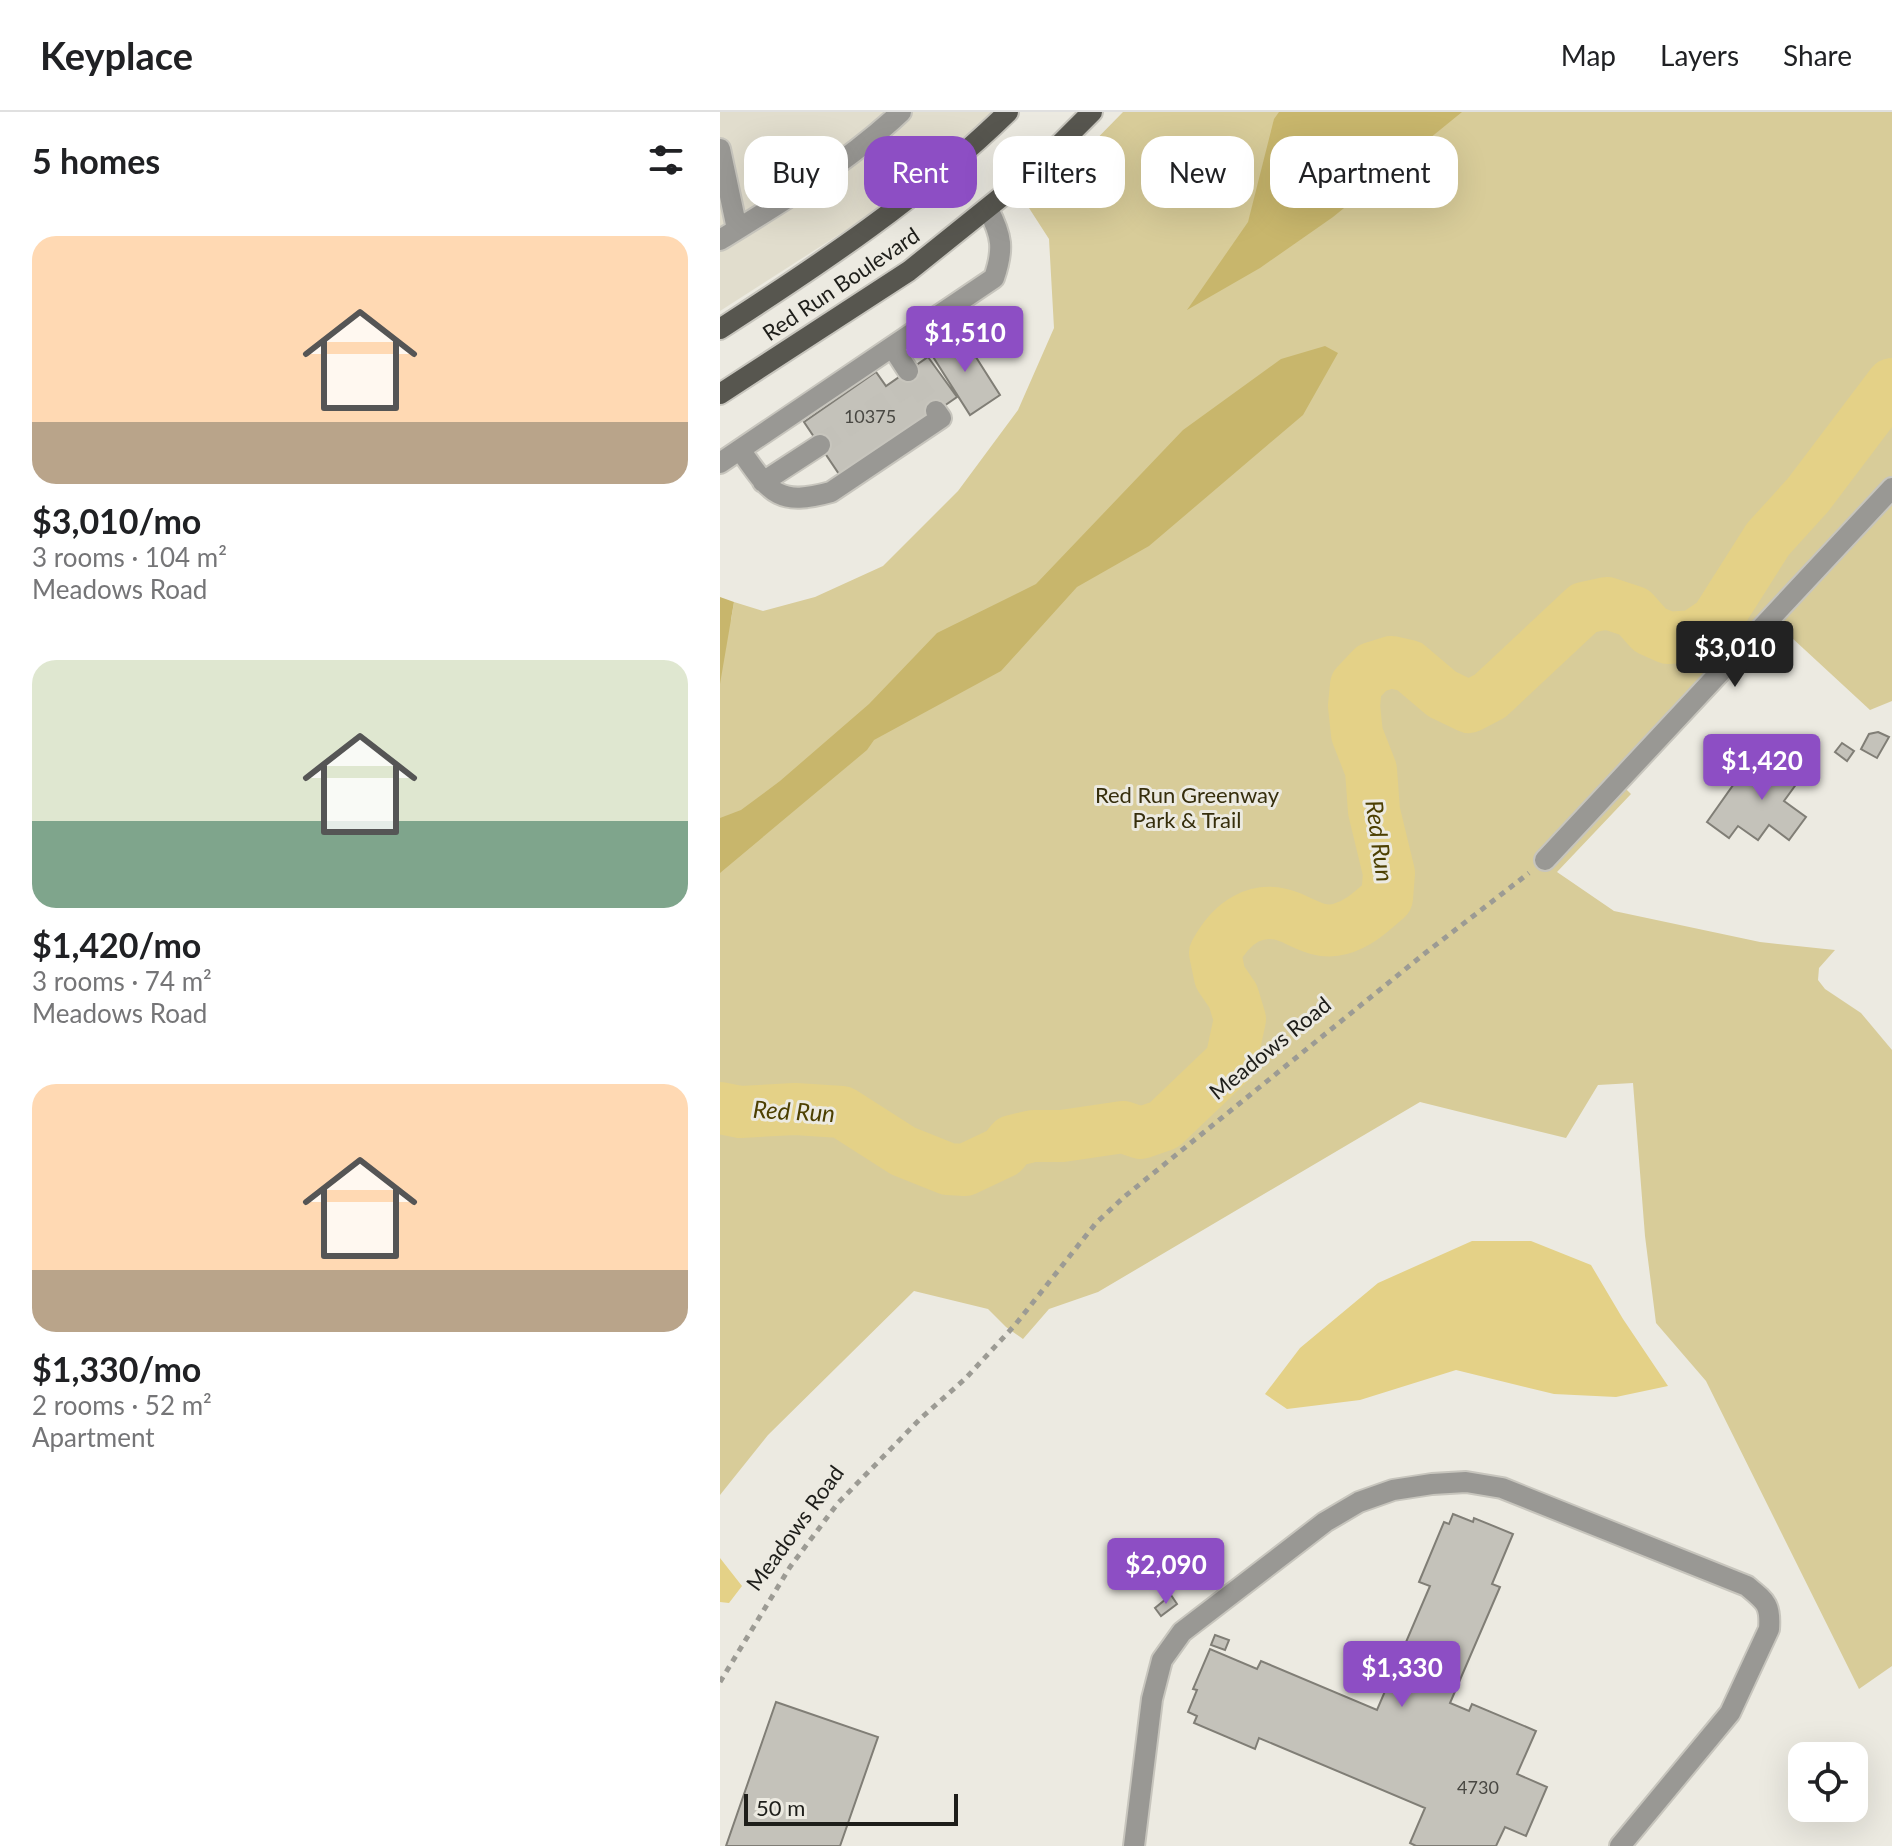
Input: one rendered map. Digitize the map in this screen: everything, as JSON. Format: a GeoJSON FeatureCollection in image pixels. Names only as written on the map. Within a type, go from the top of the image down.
{"type":"FeatureCollection","features":[{"type":"Feature","properties":{"kind":"main road","name":"Red Run Boulevard"},"geometry":{"type":"LineString","coordinates":[[720,329],[830,258],[917,193],[1008,112]]}},
{"type":"Feature","properties":{"kind":"main road","name":"Red Run Boulevard"},"geometry":{"type":"LineString","coordinates":[[720,394],[909,271],[1031,173],[1092,112]]}},
{"type":"Feature","properties":{"kind":"street"},"geometry":{"type":"LineString","coordinates":[[720,150],[729,235],[806,185],[901,112]]}},
{"type":"Feature","properties":{"kind":"street"},"geometry":{"type":"LineString","coordinates":[[720,463],[994,278],[1002,254],[999,236],[988,209]]}},
{"type":"Feature","properties":{"kind":"street"},"geometry":{"type":"LineString","coordinates":[[893,348],[908,371]]}},
{"type":"Feature","properties":{"kind":"street"},"geometry":{"type":"LineString","coordinates":[[741,451],[767,488],[780,495],[794,498],[831,492],[941,418],[936,411]]}},
{"type":"Feature","properties":{"kind":"street"},"geometry":{"type":"LineString","coordinates":[[763,482],[820,445]]}},
{"type":"Feature","properties":{"kind":"street"},"geometry":{"type":"LineString","coordinates":[[1545,860],[1892,488]]}},
{"type":"Feature","properties":{"kind":"street"},"geometry":{"type":"LineString","coordinates":[[1134,1846],[1152,1699],[1162,1660],[1182,1632],[1325,1522],[1359,1502],[1393,1490],[1466,1482],[1502,1488],[1747,1586],[1765,1600],[1771,1613],[1769,1629],[1730,1713],[1620,1846]]}},
{"type":"Feature","properties":{"kind":"path","name":"Meadows Road"},"geometry":{"type":"LineString","coordinates":[[720,1682],[790,1567],[838,1503],[921,1418],[965,1379],[1015,1325],[1096,1223],[1424,954],[1545,860]]}},
{"type":"Feature","properties":{"kind":"shaded area"},"geometry":{"type":"Polygon","coordinates":[[[720,112],[993,112],[966,136],[864,136],[864,208],[879,208],[720,311],[720,112]]]}},
{"type":"Feature","properties":{"kind":"shaded area"},"geometry":{"type":"Polygon","coordinates":[[[1279,112],[1462,112],[1433,136],[1270,136],[1270,208],[1344,208],[1260,268],[1187,310],[1248,222],[1274,119],[1279,112]]]}},
{"type":"Feature","properties":{"kind":"shaded area"},"geometry":{"type":"Polygon","coordinates":[[[1325,346],[1338,353],[1303,415],[1149,546],[1077,587],[1001,671],[874,740],[867,750],[720,873],[720,818],[741,810],[780,781],[869,704],[937,633],[1036,584],[1183,430],[1281,359],[1325,346]]]}},
{"type":"Feature","properties":{"kind":"shaded area"},"geometry":{"type":"Polygon","coordinates":[[[720,597],[734,602],[720,684],[720,597]]]}},
{"type":"Feature","properties":{"kind":"shaded area"},"geometry":{"type":"Polygon","coordinates":[[[1472,1241],[1531,1241],[1591,1265],[1668,1386],[1616,1397],[1554,1394],[1456,1370],[1360,1400],[1287,1409],[1265,1394],[1300,1348],[1378,1283],[1472,1241]]]}},
{"type":"Feature","properties":{"kind":"shaded area"},"geometry":{"type":"Polygon","coordinates":[[[720,1558],[742,1586],[729,1603],[720,1602],[720,1558]]]}},
{"type":"Feature","properties":{"kind":"green space","name":"Red Run Greenway Park & Trail"},"geometry":{"type":"Polygon","coordinates":[[[1123,112],[1892,112],[1892,701],[1870,710],[1778,625],[1624,787],[1631,794],[1557,872],[1614,911],[1760,942],[1835,950],[1819,968],[1818,980],[1825,989],[1861,1013],[1892,1050],[1892,1666],[1859,1689],[1706,1381],[1656,1323],[1645,1236],[1633,1083],[1598,1085],[1566,1138],[1420,1102],[1098,1292],[1049,1309],[1023,1339],[988,1309],[914,1291],[768,1435],[720,1495],[720,623],[731,620],[734,602],[763,611],[815,597],[883,566],[958,491],[1018,410],[1054,328],[1049,239],[1029,208],[1125,208],[1125,136],[1100,136],[1123,112]]]}},
{"type":"Feature","properties":{"kind":"building"},"geometry":{"type":"Polygon","coordinates":[[[960,332],[1000,395],[970,415],[930,352],[960,332]]]}},
{"type":"Feature","properties":{"kind":"building"},"geometry":{"type":"Polygon","coordinates":[[[928,357],[957,397],[841,477],[804,422],[876,372],[886,386],[928,357]]]}},
{"type":"Feature","properties":{"kind":"building"},"geometry":{"type":"Polygon","coordinates":[[[1878,732],[1889,737],[1877,758],[1861,749],[1869,734],[1878,732]]]}},
{"type":"Feature","properties":{"kind":"building"},"geometry":{"type":"Polygon","coordinates":[[[1842,743],[1854,751],[1847,761],[1835,752],[1842,743]]]}},
{"type":"Feature","properties":{"kind":"building"},"geometry":{"type":"Polygon","coordinates":[[[1784,750],[1808,768],[1784,801],[1806,817],[1789,840],[1769,825],[1758,840],[1738,826],[1729,838],[1707,822],[1741,774],[1758,786],[1784,750]]]}},
{"type":"Feature","properties":{"kind":"building"},"geometry":{"type":"Polygon","coordinates":[[[1453,1514],[1473,1522],[1474,1518],[1513,1534],[1492,1584],[1500,1587],[1450,1703],[1469,1711],[1472,1704],[1536,1731],[1517,1774],[1547,1787],[1526,1836],[1505,1827],[1496,1846],[1416,1846],[1410,1843],[1425,1808],[1259,1738],[1255,1749],[1194,1723],[1197,1716],[1188,1712],[1197,1690],[1193,1689],[1210,1649],[1257,1669],[1261,1661],[1377,1710],[1430,1586],[1419,1582],[1444,1522],[1449,1524],[1453,1514]]]}},
{"type":"Feature","properties":{"kind":"building"},"geometry":{"type":"Polygon","coordinates":[[[1171,1595],[1177,1604],[1161,1616],[1155,1608],[1171,1595]]]}},
{"type":"Feature","properties":{"kind":"building"},"geometry":{"type":"Polygon","coordinates":[[[1215,1635],[1229,1640],[1225,1650],[1211,1645],[1215,1635]]]}},
{"type":"Feature","properties":{"kind":"building"},"geometry":{"type":"Polygon","coordinates":[[[776,1702],[878,1737],[840,1846],[726,1846],[776,1702]]]}},
{"type":"Feature","properties":{"kind":"waterway","name":"Red Run"},"geometry":{"type":"LineString","coordinates":[[720,1108],[740,1112],[795,1109],[842,1112],[903,1151],[948,1169],[965,1170],[1003,1152],[1012,1141],[1033,1136],[1062,1136],[1123,1127],[1141,1133],[1164,1125],[1231,1061],[1240,1019],[1233,996],[1220,977],[1215,953],[1229,933],[1246,919],[1267,913],[1292,918],[1321,930],[1340,929],[1359,920],[1387,898],[1389,873],[1374,811],[1371,770],[1357,734],[1354,706],[1356,685],[1372,668],[1391,662],[1409,666],[1442,694],[1469,707],[1490,696],[1584,608],[1607,603],[1634,612],[1650,630],[1668,638],[1694,636],[1716,621],[1768,539],[1808,495],[1892,384]]}},
{"type":"Feature","properties":{"kind":"tunnel"},"geometry":{"type":"LineString","coordinates":[[820,445],[915,381],[908,371]]}},
{"type":"Feature","properties":{"kind":"tunnel"},"geometry":{"type":"LineString","coordinates":[[915,381],[936,411]]}}]}
